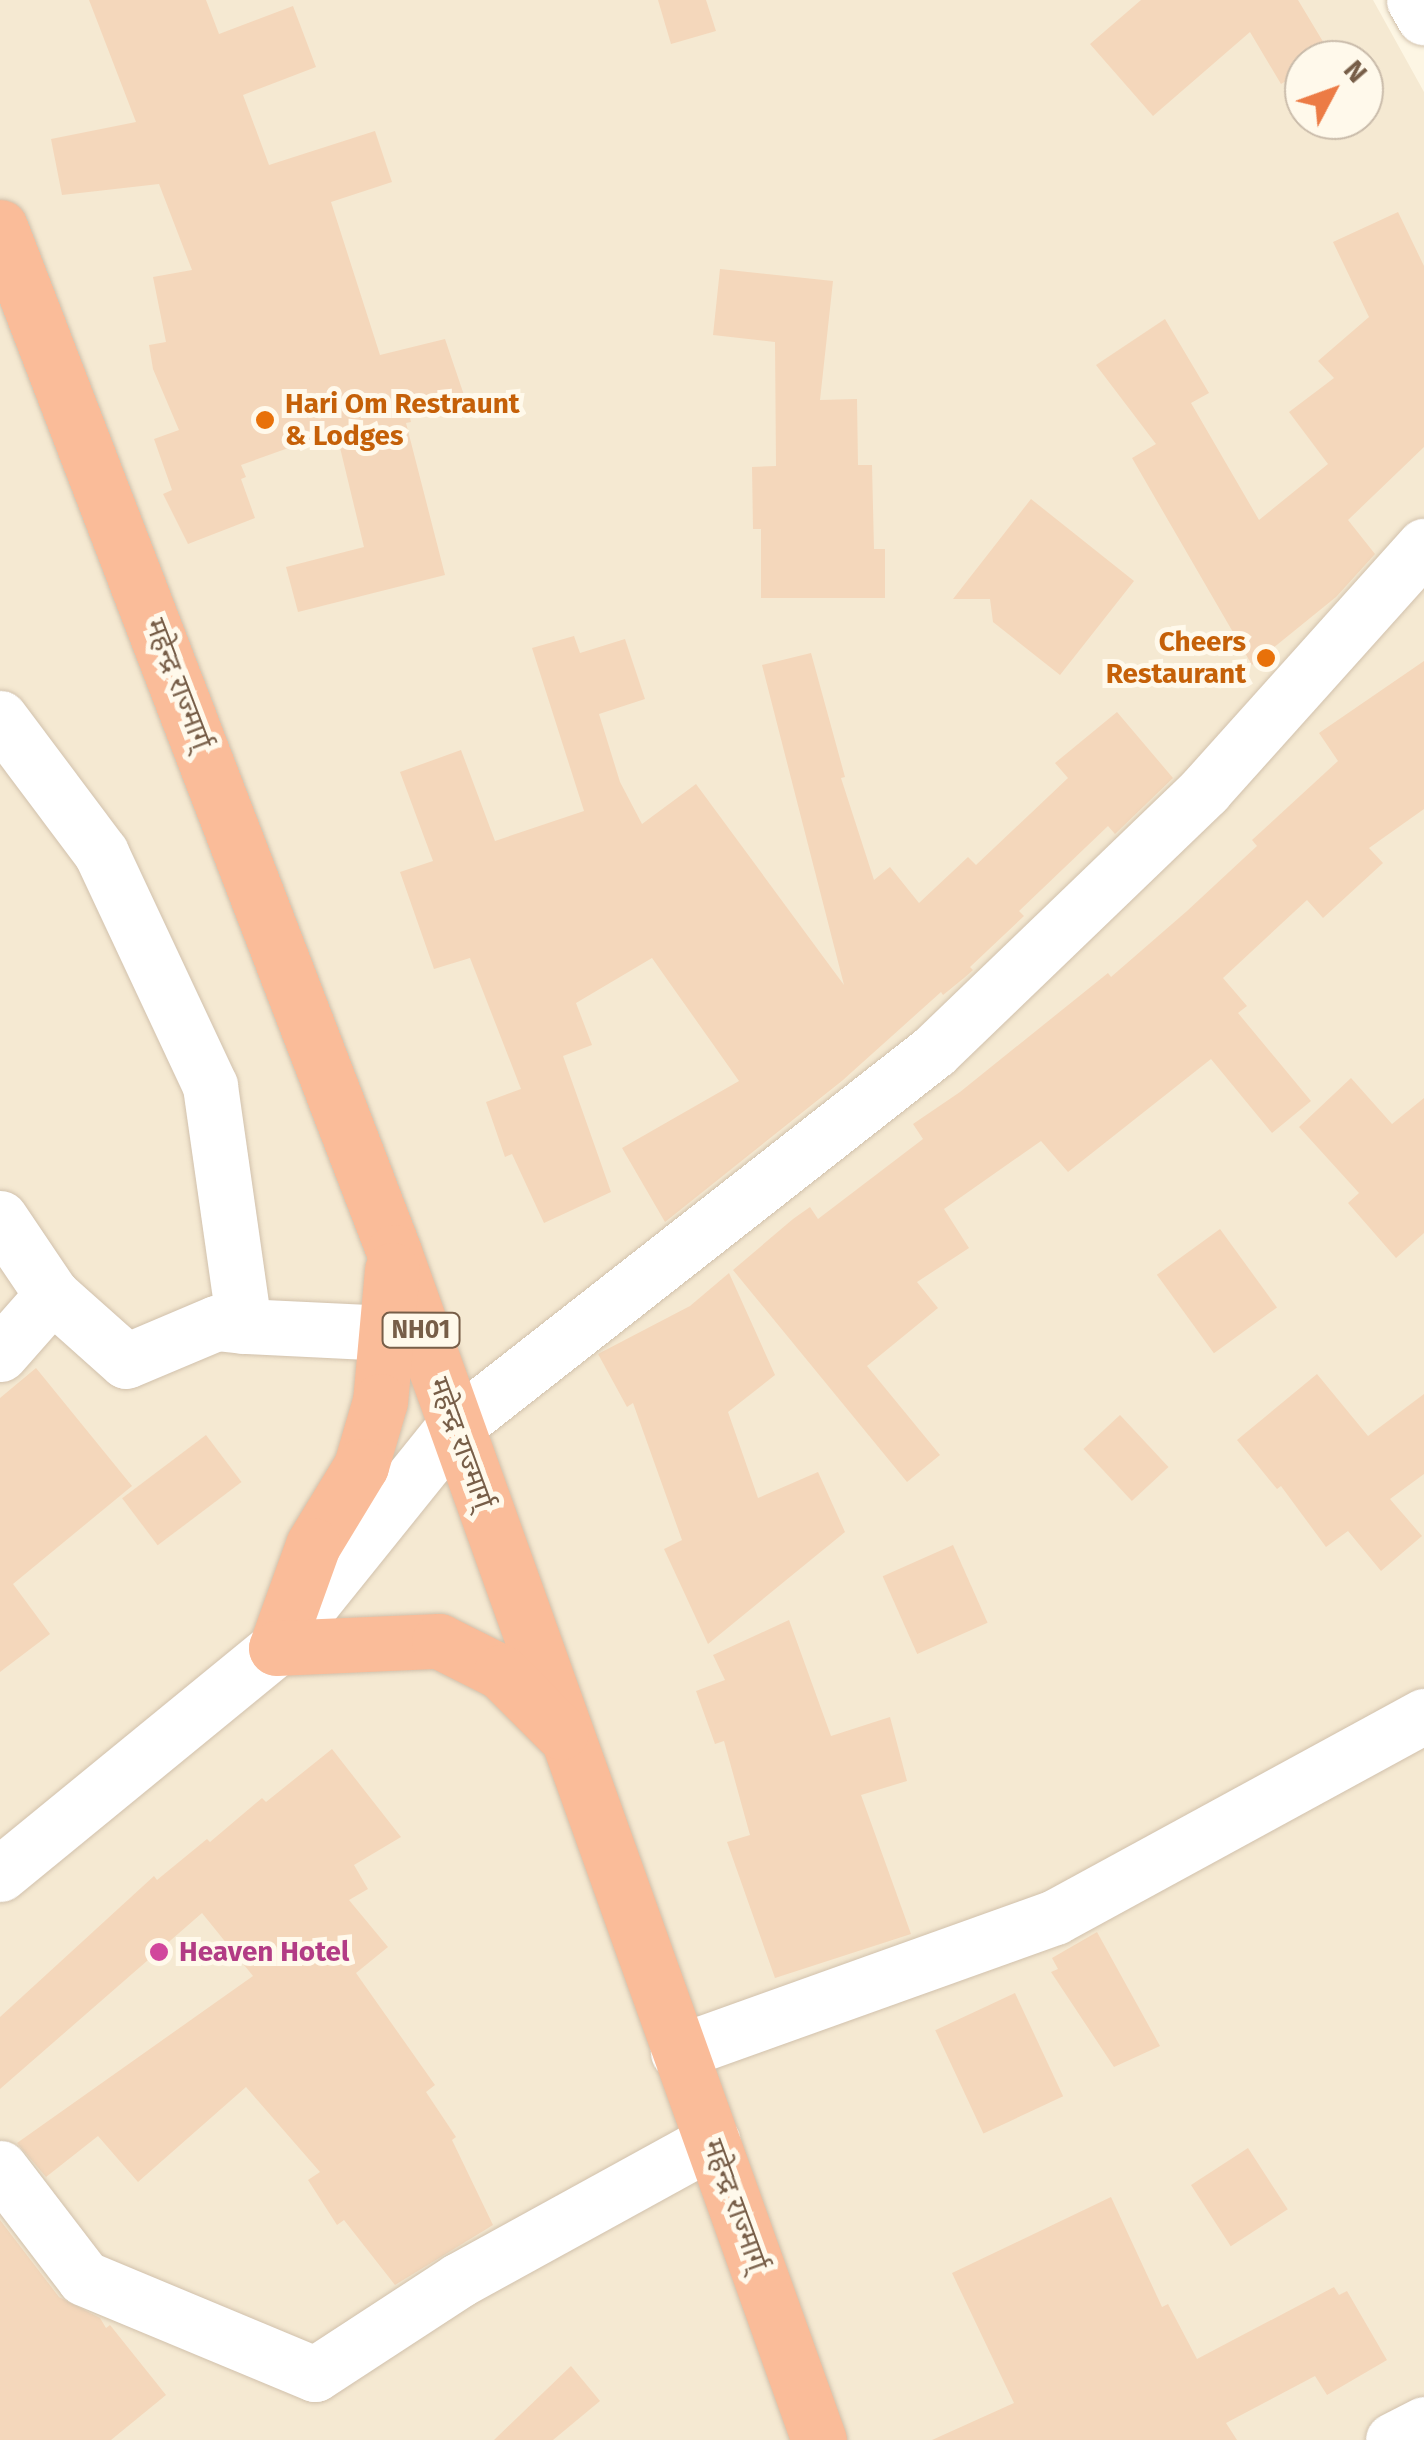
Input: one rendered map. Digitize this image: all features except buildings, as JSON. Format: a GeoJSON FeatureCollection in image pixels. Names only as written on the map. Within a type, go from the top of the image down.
{"type":"FeatureCollection","features":[{"type":"Feature","properties":{"kind":"highway","name":"महेन्द्र राज्मार्ग्"},"geometry":{"type":"LineString","coordinates":[[0,228],[394,1252],[819,2440]]}},
{"type":"Feature","properties":{"kind":"highway"},"geometry":{"type":"LineString","coordinates":[[394,1252],[380,1400],[362,1466],[313,1545],[276,1648],[439,1641],[502,1672],[573,1744]]}},
{"type":"Feature","properties":{"kind":"street"},"geometry":{"type":"LineString","coordinates":[[1414,0],[1424,18]]}},
{"type":"Feature","properties":{"kind":"street"},"geometry":{"type":"LineString","coordinates":[[0,1874],[276,1648],[454,1426],[934,1050],[1205,790],[1424,546]]}},
{"type":"Feature","properties":{"kind":"street"},"geometry":{"type":"LineString","coordinates":[[0,718],[101,854],[210,1086],[244,1326]]}},
{"type":"Feature","properties":{"kind":"street"},"geometry":{"type":"LineString","coordinates":[[0,1218],[52,1295],[126,1360],[216,1323],[386,1333]]}},
{"type":"Feature","properties":{"kind":"street"},"geometry":{"type":"LineString","coordinates":[[0,1354],[52,1295]]}},
{"type":"Feature","properties":{"kind":"street"},"geometry":{"type":"LineString","coordinates":[[678,2052],[1054,1917],[1424,1716]]}},
{"type":"Feature","properties":{"kind":"street"},"geometry":{"type":"LineString","coordinates":[[0,2168],[84,2278],[315,2374],[458,2280],[712,2141]]}},
{"type":"Feature","properties":{"kind":"street"},"geometry":{"type":"LineString","coordinates":[[1393,2440],[1424,2424]]}},
{"type":"Feature","properties":{"kind":"shaded area"},"geometry":{"type":"Polygon","coordinates":[[[0,0],[1373,0],[1424,92],[1424,2440],[0,2440],[0,0]]]}},
{"type":"Feature","properties":{"kind":"place","name":"Hari Om Restraunt & Lodges"},"geometry":{"type":"Point","coordinates":[265,420]}},
{"type":"Feature","properties":{"kind":"place","name":"Cheers Restaurant"},"geometry":{"type":"Point","coordinates":[1266,658]}},
{"type":"Feature","properties":{"kind":"place","name":"Heaven Hotel"},"geometry":{"type":"Point","coordinates":[159,1952]}}]}
